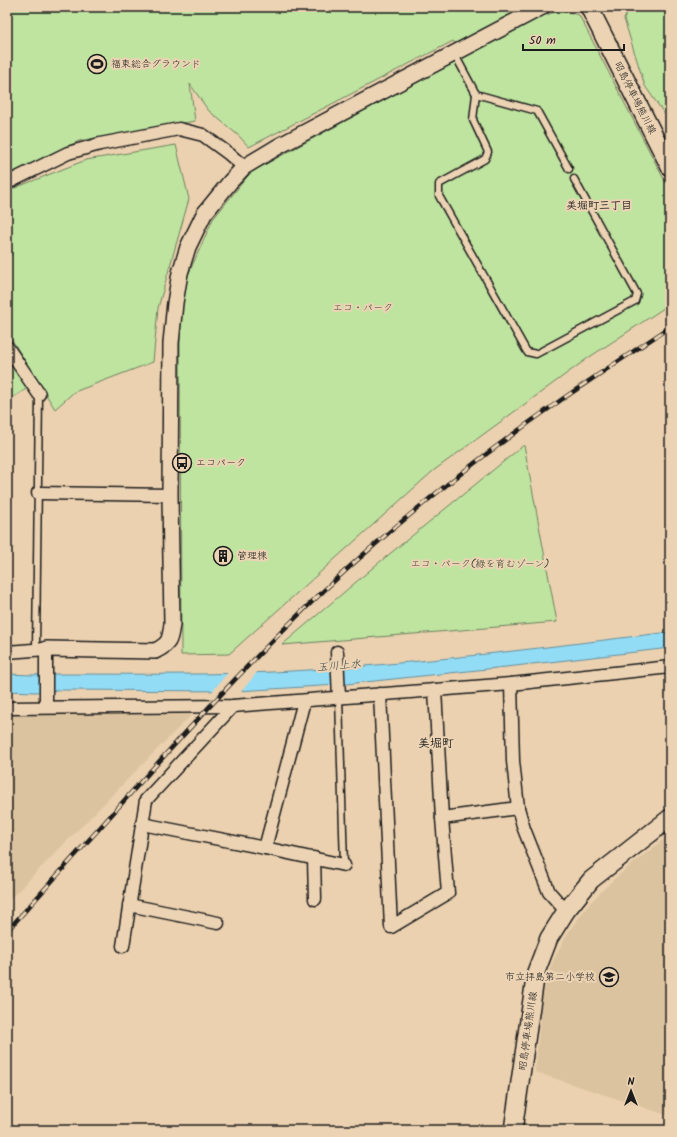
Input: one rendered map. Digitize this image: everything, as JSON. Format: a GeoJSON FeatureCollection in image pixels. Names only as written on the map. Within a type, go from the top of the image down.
{"type":"FeatureCollection","features":[{"type":"Feature","properties":{"kind":"main road","name":"昭島停車場熊川線"},"geometry":{"type":"LineString","coordinates":[[589,7],[670,167]]}},
{"type":"Feature","properties":{"kind":"main road","name":"昭島停車場熊川線"},"geometry":{"type":"LineString","coordinates":[[513,1130],[536,972],[549,938],[566,911],[591,880],[670,818]]}},
{"type":"Feature","properties":{"kind":"street"},"geometry":{"type":"LineString","coordinates":[[7,652],[43,653],[155,651],[164,647],[170,640],[172,624],[170,495],[171,343],[175,303],[180,273],[188,247],[204,214],[230,182],[244,167],[279,146],[542,7]]}},
{"type":"Feature","properties":{"kind":"street"},"geometry":{"type":"LineString","coordinates":[[7,183],[68,153],[100,144],[179,129],[204,135],[244,167]]}},
{"type":"Feature","properties":{"kind":"street"},"geometry":{"type":"LineString","coordinates":[[7,347],[39,394]]}},
{"type":"Feature","properties":{"kind":"street"},"geometry":{"type":"LineString","coordinates":[[38,493],[170,495]]}},
{"type":"Feature","properties":{"kind":"street"},"geometry":{"type":"LineString","coordinates":[[337,652],[339,698]]}},
{"type":"Feature","properties":{"kind":"street"},"geometry":{"type":"LineString","coordinates":[[43,653],[46,708]]}},
{"type":"Feature","properties":{"kind":"street"},"geometry":{"type":"LineString","coordinates":[[7,708],[233,706],[511,684],[670,667]]}},
{"type":"Feature","properties":{"kind":"street"},"geometry":{"type":"LineString","coordinates":[[511,684],[513,761],[518,808],[524,829],[549,892],[566,911]]}},
{"type":"Feature","properties":{"kind":"street"},"geometry":{"type":"LineString","coordinates":[[380,694],[391,927],[448,893],[435,690]]}},
{"type":"Feature","properties":{"kind":"street"},"geometry":{"type":"LineString","coordinates":[[265,848],[304,701]]}},
{"type":"Feature","properties":{"kind":"street"},"geometry":{"type":"LineString","coordinates":[[123,946],[146,800],[233,706]]}},
{"type":"Feature","properties":{"kind":"street"},"geometry":{"type":"LineString","coordinates":[[442,818],[518,808]]}},
{"type":"Feature","properties":{"kind":"street"},"geometry":{"type":"LineString","coordinates":[[142,824],[344,864]]}},
{"type":"Feature","properties":{"kind":"street"},"geometry":{"type":"LineString","coordinates":[[314,858],[315,899]]}},
{"type":"Feature","properties":{"kind":"street"},"geometry":{"type":"LineString","coordinates":[[129,905],[218,923]]}},
{"type":"Feature","properties":{"kind":"lane"},"geometry":{"type":"LineString","coordinates":[[454,53],[476,94],[473,120],[488,152],[485,159],[440,184],[439,196],[527,352],[536,354],[635,301],[636,294],[574,179]]}},
{"type":"Feature","properties":{"kind":"lane"},"geometry":{"type":"LineString","coordinates":[[476,94],[537,111],[569,170]]}},
{"type":"Feature","properties":{"kind":"lane"},"geometry":{"type":"LineString","coordinates":[[39,394],[38,493],[43,653]]}},
{"type":"Feature","properties":{"kind":"lane"},"geometry":{"type":"LineString","coordinates":[[339,698],[344,864]]}},
{"type":"Feature","properties":{"kind":"shaded area"},"geometry":{"type":"Polygon","coordinates":[[[7,713],[192,714],[7,902],[7,713]]]}},
{"type":"Feature","properties":{"kind":"shaded area","name":"市立拝島第二小学校"},"geometry":{"type":"Polygon","coordinates":[[[670,834],[670,1116],[535,1072],[543,992],[553,961],[569,931],[589,904],[614,879],[670,834]]]}},
{"type":"Feature","properties":{"kind":"green space","name":"エコ・パーク"},"geometry":{"type":"Polygon","coordinates":[[[7,7],[525,7],[547,15],[559,10],[579,15],[670,191],[670,304],[588,358],[433,471],[229,654],[181,655],[180,339],[182,303],[188,275],[213,219],[251,172],[467,55],[453,41],[249,147],[239,136],[208,110],[190,84],[195,121],[79,141],[7,175],[7,7]]]}},
{"type":"Feature","properties":{"kind":"green space"},"geometry":{"type":"Polygon","coordinates":[[[630,7],[670,7],[670,122],[645,86],[624,19],[630,7]]]}},
{"type":"Feature","properties":{"kind":"green space"},"geometry":{"type":"Polygon","coordinates":[[[176,145],[189,199],[158,308],[153,362],[74,392],[55,409],[7,332],[7,264],[12,253],[7,242],[7,191],[86,160],[176,145]]]}},
{"type":"Feature","properties":{"kind":"green space"},"geometry":{"type":"Polygon","coordinates":[[[7,358],[28,388],[7,401],[7,358]]]}},
{"type":"Feature","properties":{"kind":"green space","name":"エコ・パーク(緑を育むゾーン)"},"geometry":{"type":"Polygon","coordinates":[[[524,445],[557,622],[282,645],[376,565],[524,445]]]}},
{"type":"Feature","properties":{"kind":"water"},"geometry":{"type":"Polygon","coordinates":[[[670,632],[670,648],[337,685],[238,691],[7,691],[7,674],[200,674],[354,667],[459,657],[670,632]]]}},
{"type":"Feature","properties":{"kind":"pier"},"geometry":{"type":"Polygon","coordinates":[[[259,670],[240,693],[211,693],[229,671],[259,670]]]}},
{"type":"Feature","properties":{"kind":"railway"},"geometry":{"type":"LineString","coordinates":[[7,931],[222,693],[327,587],[380,540],[455,478],[534,419],[670,327]]}},
{"type":"Feature","properties":{"kind":"place","name":"福東総合グラウンド"},"geometry":{"type":"Point","coordinates":[97,64]}},
{"type":"Feature","properties":{"kind":"place","name":"エコパーク"},"geometry":{"type":"Point","coordinates":[182,463]}},
{"type":"Feature","properties":{"kind":"place","name":"管理棟"},"geometry":{"type":"Point","coordinates":[223,556]}},
{"type":"Feature","properties":{"kind":"place","name":"市立拝島第二小学校"},"geometry":{"type":"Point","coordinates":[609,977]}},
{"type":"Feature","properties":{"kind":"district","name":"美堀町三丁目"},"geometry":{"type":"Point","coordinates":[599,206]}},
{"type":"Feature","properties":{"kind":"district","name":"美堀町"},"geometry":{"type":"Point","coordinates":[436,743]}},
{"type":"Feature","properties":{"kind":"water label","name":"玉川上水"},"geometry":{"type":"Point","coordinates":[339,666]}}]}
